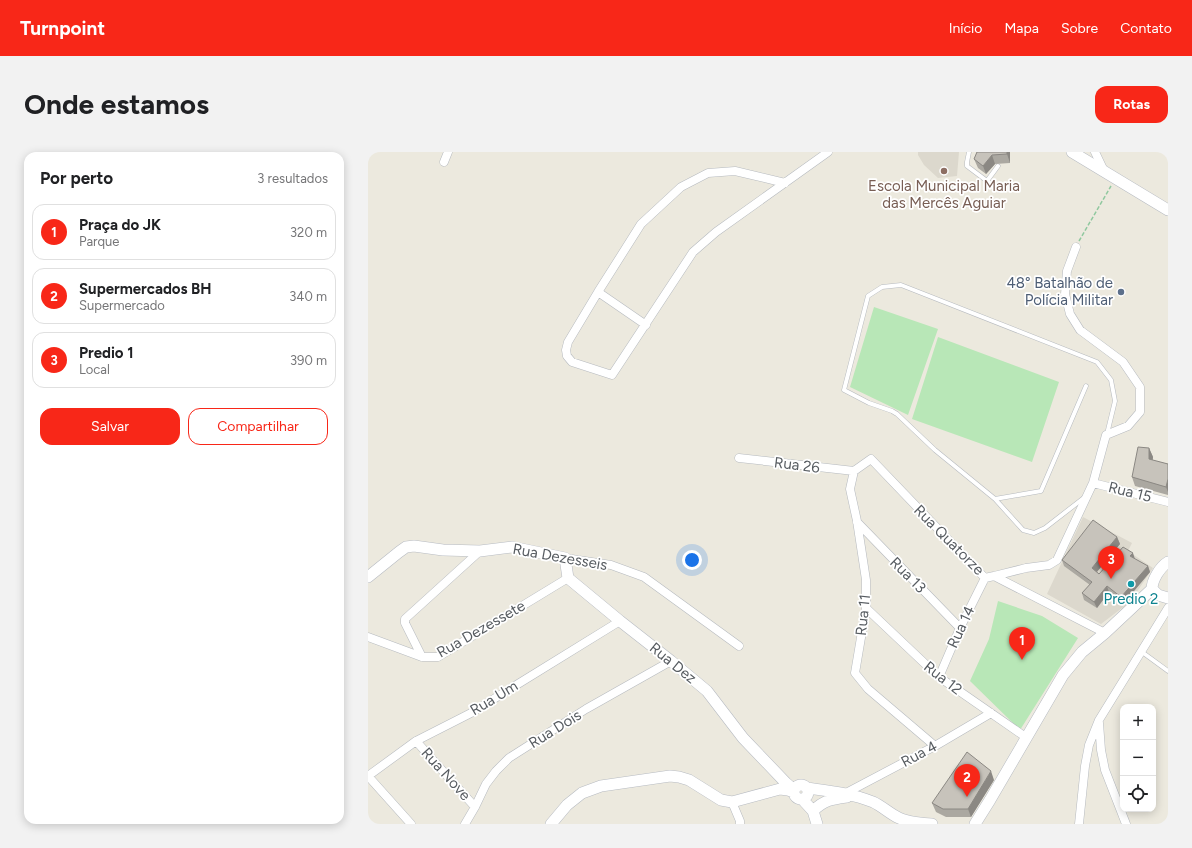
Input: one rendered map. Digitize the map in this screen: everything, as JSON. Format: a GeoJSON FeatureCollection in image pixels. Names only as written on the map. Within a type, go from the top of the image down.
{"type":"FeatureCollection","features":[{"type":"Feature","properties":{"kind":"street"},"geometry":{"type":"LineString","coordinates":[[444,162],[448,152]]}},
{"type":"Feature","properties":{"kind":"street"},"geometry":{"type":"LineString","coordinates":[[786,183],[735,171],[708,173],[681,187],[641,224],[568,342],[566,350],[567,356],[572,362],[612,375],[693,252],[716,232],[786,183],[828,152]]}},
{"type":"Feature","properties":{"kind":"street"},"geometry":{"type":"LineString","coordinates":[[1072,152],[1168,210]]}},
{"type":"Feature","properties":{"kind":"street"},"geometry":{"type":"LineString","coordinates":[[1095,152],[1104,171]]}},
{"type":"Feature","properties":{"kind":"street"},"geometry":{"type":"LineString","coordinates":[[994,576],[1026,568],[1049,565],[1056,560],[1093,483],[1106,435],[1128,426],[1140,412],[1140,387],[1123,362],[1080,330],[1070,314],[1065,294],[1067,271],[1076,246]]}},
{"type":"Feature","properties":{"kind":"street"},"geometry":{"type":"LineString","coordinates":[[598,292],[646,324]]}},
{"type":"Feature","properties":{"kind":"street","name":"Rua 26"},"geometry":{"type":"LineString","coordinates":[[739,458],[854,471]]}},
{"type":"Feature","properties":{"kind":"street","name":"Rua Quatorze"},"geometry":{"type":"LineString","coordinates":[[854,471],[871,459],[985,578],[994,576],[1105,633]]}},
{"type":"Feature","properties":{"kind":"street","name":"Rua 11"},"geometry":{"type":"LineString","coordinates":[[854,471],[850,489],[857,521],[866,580],[866,608],[854,674],[868,690],[935,746]]}},
{"type":"Feature","properties":{"kind":"street","name":"Rua 15"},"geometry":{"type":"LineString","coordinates":[[1093,483],[1168,502]]}},
{"type":"Feature","properties":{"kind":"street","name":"Rua 13"},"geometry":{"type":"LineString","coordinates":[[857,521],[960,628]]}},
{"type":"Feature","properties":{"kind":"street","name":"Rua Dezesseis"},"geometry":{"type":"LineString","coordinates":[[368,578],[406,547],[414,546],[443,550],[480,551],[512,547],[565,558],[611,565],[644,578],[739,646]]}},
{"type":"Feature","properties":{"kind":"street"},"geometry":{"type":"LineString","coordinates":[[422,657],[405,623],[405,619],[480,551]]}},
{"type":"Feature","properties":{"kind":"street"},"geometry":{"type":"LineString","coordinates":[[565,558],[568,578]]}},
{"type":"Feature","properties":{"kind":"street"},"geometry":{"type":"LineString","coordinates":[[975,824],[1064,675],[1082,652],[1105,633],[1152,589],[1153,582],[1164,565],[1168,562]]}},
{"type":"Feature","properties":{"kind":"street","name":"Rua Dezessete"},"geometry":{"type":"LineString","coordinates":[[368,638],[422,657],[438,657],[568,578]]}},
{"type":"Feature","properties":{"kind":"street","name":"Rua Dez"},"geometry":{"type":"LineString","coordinates":[[568,578],[707,691],[744,738],[780,776],[799,792],[813,811]]}},
{"type":"Feature","properties":{"kind":"street","name":"Rua 14"},"geometry":{"type":"LineString","coordinates":[[939,677],[960,628],[985,578]]}},
{"type":"Feature","properties":{"kind":"street"},"geometry":{"type":"LineString","coordinates":[[1152,589],[1158,596],[1168,598]]}},
{"type":"Feature","properties":{"kind":"street","name":"Rua 12"},"geometry":{"type":"LineString","coordinates":[[866,608],[939,677],[1027,738]]}},
{"type":"Feature","properties":{"kind":"street"},"geometry":{"type":"LineString","coordinates":[[1079,824],[1086,759],[1089,745],[1099,720],[1168,608]]}},
{"type":"Feature","properties":{"kind":"street","name":"Rua Um"},"geometry":{"type":"LineString","coordinates":[[368,776],[416,741],[471,713],[620,621]]}},
{"type":"Feature","properties":{"kind":"street","name":"Rua Dois"},"geometry":{"type":"LineString","coordinates":[[464,824],[475,807],[486,784],[509,758],[586,709],[671,661]]}},
{"type":"Feature","properties":{"kind":"street","name":"Rua 4"},"geometry":{"type":"LineString","coordinates":[[851,795],[991,713]]}},
{"type":"Feature","properties":{"kind":"street"},"geometry":{"type":"LineString","coordinates":[[1099,720],[1101,750],[1105,770],[1126,824]]}},
{"type":"Feature","properties":{"kind":"street","name":"Rua Nove"},"geometry":{"type":"LineString","coordinates":[[416,741],[475,807]]}},
{"type":"Feature","properties":{"kind":"street"},"geometry":{"type":"LineString","coordinates":[[368,776],[411,824]]}},
{"type":"Feature","properties":{"kind":"street"},"geometry":{"type":"LineString","coordinates":[[551,824],[567,805],[582,793],[601,786],[670,776],[689,780],[721,800],[732,802],[780,789],[799,792],[851,795],[874,803],[899,818],[925,824],[932,824]]}},
{"type":"Feature","properties":{"kind":"street"},"geometry":{"type":"LineString","coordinates":[[817,824],[813,811],[822,802],[851,795]]}},
{"type":"Feature","properties":{"kind":"street"},"geometry":{"type":"LineString","coordinates":[[732,802],[740,824]]}},
{"type":"Feature","properties":{"kind":"lane"},"geometry":{"type":"LineString","coordinates":[[969,152],[967,166],[999,190]]}},
{"type":"Feature","properties":{"kind":"lane"},"geometry":{"type":"LineString","coordinates":[[987,181],[998,166]]}},
{"type":"Feature","properties":{"kind":"lane"},"geometry":{"type":"LineString","coordinates":[[1087,495],[1045,528],[1034,533],[1023,530],[995,499],[935,450],[897,414],[869,403],[844,390],[868,296],[882,287],[901,285],[1096,362],[1111,380],[1115,402],[1106,435]]}},
{"type":"Feature","properties":{"kind":"lane"},"geometry":{"type":"LineString","coordinates":[[995,499],[1041,491],[1086,386]]}},
{"type":"Feature","properties":{"kind":"lane"},"geometry":{"type":"LineString","coordinates":[[1142,652],[1168,671]]}},
{"type":"Feature","properties":{"kind":"path"},"geometry":{"type":"LineString","coordinates":[[1076,246],[1115,179]]}},
{"type":"Feature","properties":{"kind":"shaded area","name":"Escola Municipal Maria das Mercês Aguiar"},"geometry":{"type":"Polygon","coordinates":[[[918,152],[959,152],[957,176],[938,178],[924,165],[918,155],[918,152]]]}},
{"type":"Feature","properties":{"kind":"shaded area"},"geometry":{"type":"Polygon","coordinates":[[[1083,517],[1132,543],[1128,551],[1153,568],[1130,602],[1101,624],[1047,594],[1083,517]]]}},
{"type":"Feature","properties":{"kind":"green space"},"geometry":{"type":"Polygon","coordinates":[[[874,307],[938,329],[908,415],[850,387],[874,307]]]}},
{"type":"Feature","properties":{"kind":"green space"},"geometry":{"type":"Polygon","coordinates":[[[938,337],[1059,382],[1032,462],[912,419],[938,337]]]}},
{"type":"Feature","properties":{"kind":"green space"},"geometry":{"type":"Polygon","coordinates":[[[998,601],[1042,616],[1078,638],[1020,730],[970,681],[989,639],[998,601]]]}},
{"type":"Feature","properties":{"kind":"building"},"geometry":{"type":"Polygon","coordinates":[[[977,152],[1007,152],[1007,154],[992,155],[983,166],[974,159],[977,152]]]}},
{"type":"Feature","properties":{"kind":"building"},"geometry":{"type":"Polygon","coordinates":[[[1138,447],[1149,448],[1149,459],[1168,464],[1168,479],[1166,487],[1132,477],[1138,447]]]}},
{"type":"Feature","properties":{"kind":"building"},"geometry":{"type":"Polygon","coordinates":[[[1093,520],[1117,537],[1092,568],[1099,574],[1123,547],[1133,553],[1130,556],[1148,566],[1121,597],[1107,586],[1094,602],[1082,593],[1092,582],[1062,560],[1093,520]]]}},
{"type":"Feature","properties":{"kind":"building"},"geometry":{"type":"Polygon","coordinates":[[[967,752],[991,771],[968,809],[943,809],[932,803],[967,752]]]}},
{"type":"Feature","properties":{"kind":"place","name":"Escola Municipal Maria das Mercês Aguiar"},"geometry":{"type":"Point","coordinates":[944,171]}},
{"type":"Feature","properties":{"kind":"place","name":"48° Batalhão de Polícia Militar"},"geometry":{"type":"Point","coordinates":[1121,292]}},
{"type":"Feature","properties":{"kind":"place","name":"Predio 1"},"geometry":{"type":"Point","coordinates":[1111,579]}},
{"type":"Feature","properties":{"kind":"place","name":"Predio 2"},"geometry":{"type":"Point","coordinates":[1131,584]}},
{"type":"Feature","properties":{"kind":"place","name":"Praça do JK"},"geometry":{"type":"Point","coordinates":[1022,660]}},
{"type":"Feature","properties":{"kind":"place","name":"Supermercados BH"},"geometry":{"type":"Point","coordinates":[967,797]}}]}
